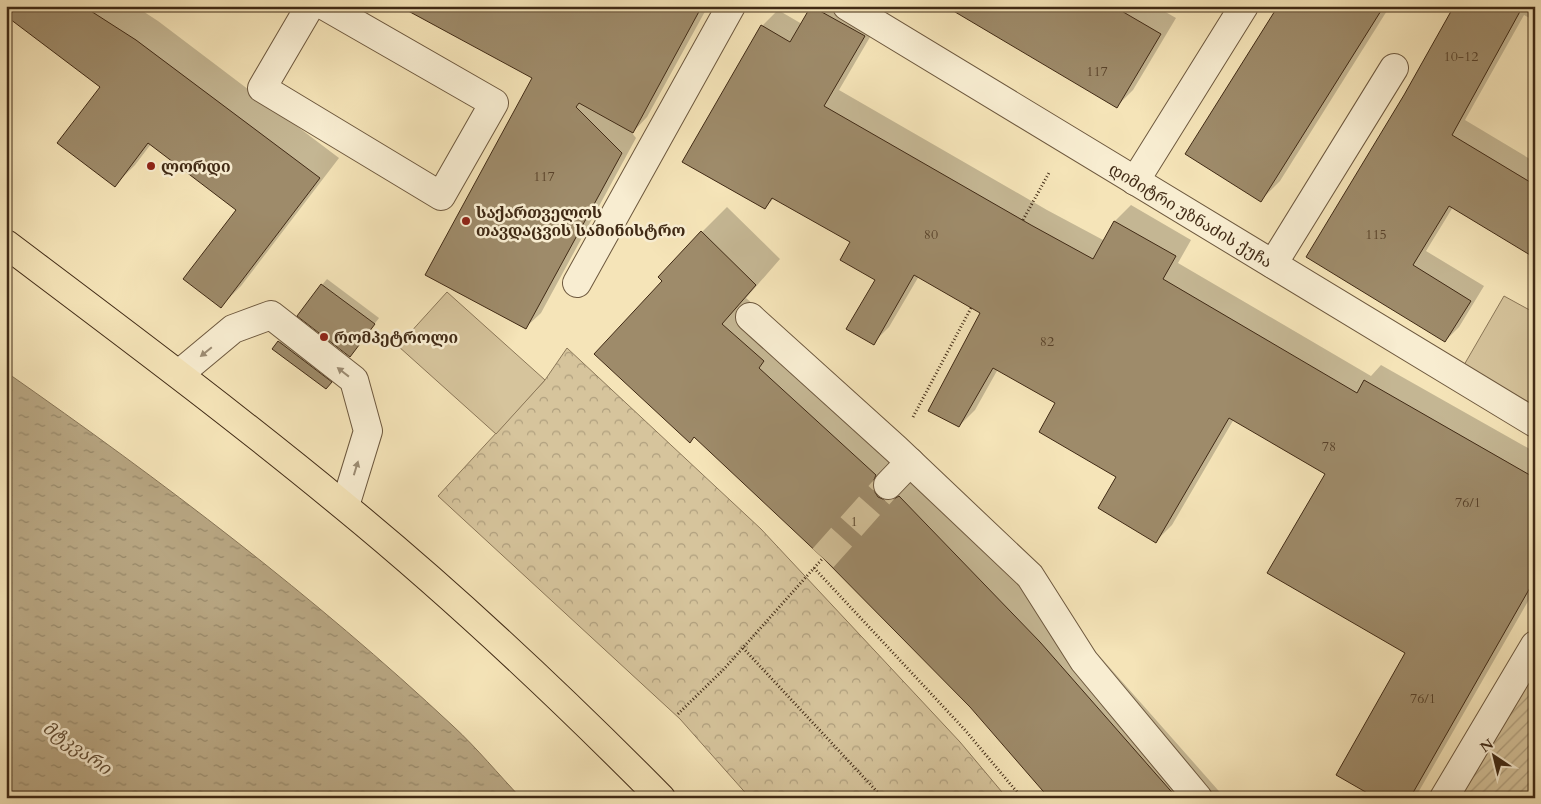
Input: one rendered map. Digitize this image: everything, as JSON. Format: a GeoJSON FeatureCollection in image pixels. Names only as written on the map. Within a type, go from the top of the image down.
{"type":"FeatureCollection","features":[{"type":"Feature","properties":{"kind":"main road"},"geometry":{"type":"LineString","coordinates":[[6,244],[179,374],[345,506],[517,657],[661,798]]}},
{"type":"Feature","properties":{"kind":"street"},"geometry":{"type":"LineString","coordinates":[[310,6],[262,88],[441,196],[494,103],[324,6]]}},
{"type":"Feature","properties":{"kind":"street"},"geometry":{"type":"LineString","coordinates":[[577,283],[731,6]]}},
{"type":"Feature","properties":{"kind":"street","name":"დიმიტრი უზნაძის ქუჩა"},"geometry":{"type":"LineString","coordinates":[[847,6],[1535,423]]}},
{"type":"Feature","properties":{"kind":"street"},"geometry":{"type":"LineString","coordinates":[[1136,181],[1244,6]]}},
{"type":"Feature","properties":{"kind":"street"},"geometry":{"type":"LineString","coordinates":[[1273,264],[1394,68]]}},
{"type":"Feature","properties":{"kind":"street"},"geometry":{"type":"LineString","coordinates":[[179,374],[233,329],[270,315],[354,380],[368,431],[345,506]]}},
{"type":"Feature","properties":{"kind":"street"},"geometry":{"type":"LineString","coordinates":[[750,317],[910,462],[1030,576],[1084,661],[1198,798]]}},
{"type":"Feature","properties":{"kind":"street"},"geometry":{"type":"LineString","coordinates":[[888,485],[910,462]]}},
{"type":"Feature","properties":{"kind":"street"},"geometry":{"type":"LineString","coordinates":[[1444,798],[1535,645]]}},
{"type":"Feature","properties":{"kind":"path"},"geometry":{"type":"LineString","coordinates":[[1023,220],[1067,140]]}},
{"type":"Feature","properties":{"kind":"path"},"geometry":{"type":"LineString","coordinates":[[932,382],[971,308]]}},
{"type":"Feature","properties":{"kind":"path"},"geometry":{"type":"LineString","coordinates":[[678,714],[724,669],[823,558]]}},
{"type":"Feature","properties":{"kind":"path"},"geometry":{"type":"LineString","coordinates":[[814,568],[965,730],[1022,798]]}},
{"type":"Feature","properties":{"kind":"path"},"geometry":{"type":"LineString","coordinates":[[743,648],[883,798]]}},
{"type":"Feature","properties":{"kind":"green space"},"geometry":{"type":"Polygon","coordinates":[[[447,292],[545,380],[496,434],[398,346],[447,292]]]}},
{"type":"Feature","properties":{"kind":"green space"},"geometry":{"type":"Polygon","coordinates":[[[1504,296],[1535,313],[1535,406],[1464,365],[1504,296]]]}},
{"type":"Feature","properties":{"kind":"green space"},"geometry":{"type":"Polygon","coordinates":[[[567,348],[761,529],[960,742],[1007,798],[750,798],[680,719],[438,496],[545,380],[567,348]]]}},
{"type":"Feature","properties":{"kind":"green space"},"geometry":{"type":"Polygon","coordinates":[[[1535,670],[1535,798],[1459,798],[1535,670]]]}},
{"type":"Feature","properties":{"kind":"water","name":"მტკვარი"},"geometry":{"type":"Polygon","coordinates":[[[6,372],[122,455],[292,586],[453,726],[521,798],[6,798],[6,372]]]}},
{"type":"Feature","properties":{"kind":"building"},"geometry":{"type":"Polygon","coordinates":[[[6,6],[83,6],[136,40],[320,178],[221,308],[183,279],[236,210],[148,143],[115,187],[57,143],[100,87],[6,16],[6,6]]]}},
{"type":"Feature","properties":{"kind":"building"},"geometry":{"type":"Polygon","coordinates":[[[399,6],[702,6],[633,133],[579,103],[576,107],[622,153],[526,329],[425,275],[532,78],[399,6]]]}},
{"type":"Feature","properties":{"kind":"building"},"geometry":{"type":"Polygon","coordinates":[[[811,6],[865,36],[824,106],[1093,259],[1114,221],[1176,256],[1163,279],[1357,393],[1364,380],[1535,478],[1535,579],[1410,798],[1376,798],[1336,775],[1405,653],[1267,573],[1325,474],[1229,418],[1156,543],[1098,508],[1116,477],[1039,432],[1055,403],[993,368],[959,427],[928,411],[980,313],[914,275],[874,345],[846,329],[875,280],[840,260],[850,242],[772,198],[765,209],[682,162],[761,25],[790,42],[811,6]]]}},
{"type":"Feature","properties":{"kind":"building"},"geometry":{"type":"Polygon","coordinates":[[[945,6],[1113,6],[1161,34],[1117,108],[945,6]]]}},
{"type":"Feature","properties":{"kind":"building"},"geometry":{"type":"Polygon","coordinates":[[[1278,6],[1384,6],[1261,202],[1185,154],[1278,6]]]}},
{"type":"Feature","properties":{"kind":"building"},"geometry":{"type":"Polygon","coordinates":[[[1454,6],[1523,6],[1452,135],[1535,185],[1535,258],[1449,206],[1413,265],[1471,301],[1445,342],[1306,257],[1404,95],[1454,6]]]}},
{"type":"Feature","properties":{"kind":"building"},"geometry":{"type":"Polygon","coordinates":[[[701,231],[756,285],[722,324],[764,361],[759,368],[876,475],[873,489],[878,497],[892,500],[899,496],[1040,642],[1177,798],[1049,798],[970,707],[823,558],[694,437],[690,443],[594,354],[662,281],[658,277],[701,231]]]}},
{"type":"Feature","properties":{"kind":"building"},"geometry":{"type":"Polygon","coordinates":[[[321,284],[375,324],[350,357],[297,316],[321,284]]]}},
{"type":"Feature","properties":{"kind":"building"},"geometry":{"type":"Polygon","coordinates":[[[278,341],[332,382],[326,389],[272,349],[278,341]]]}},
{"type":"Feature","properties":{"kind":"tunnel"},"geometry":{"type":"LineString","coordinates":[[823,558],[888,485]]}},
{"type":"Feature","properties":{"kind":"place","name":"ლორდი"},"geometry":{"type":"Point","coordinates":[151,166]}},
{"type":"Feature","properties":{"kind":"place","name":"საქართველოს თავდაცვის სამინისტრო"},"geometry":{"type":"Point","coordinates":[466,221]}},
{"type":"Feature","properties":{"kind":"place","name":"რომპეტროლი"},"geometry":{"type":"Point","coordinates":[324,337]}}]}
